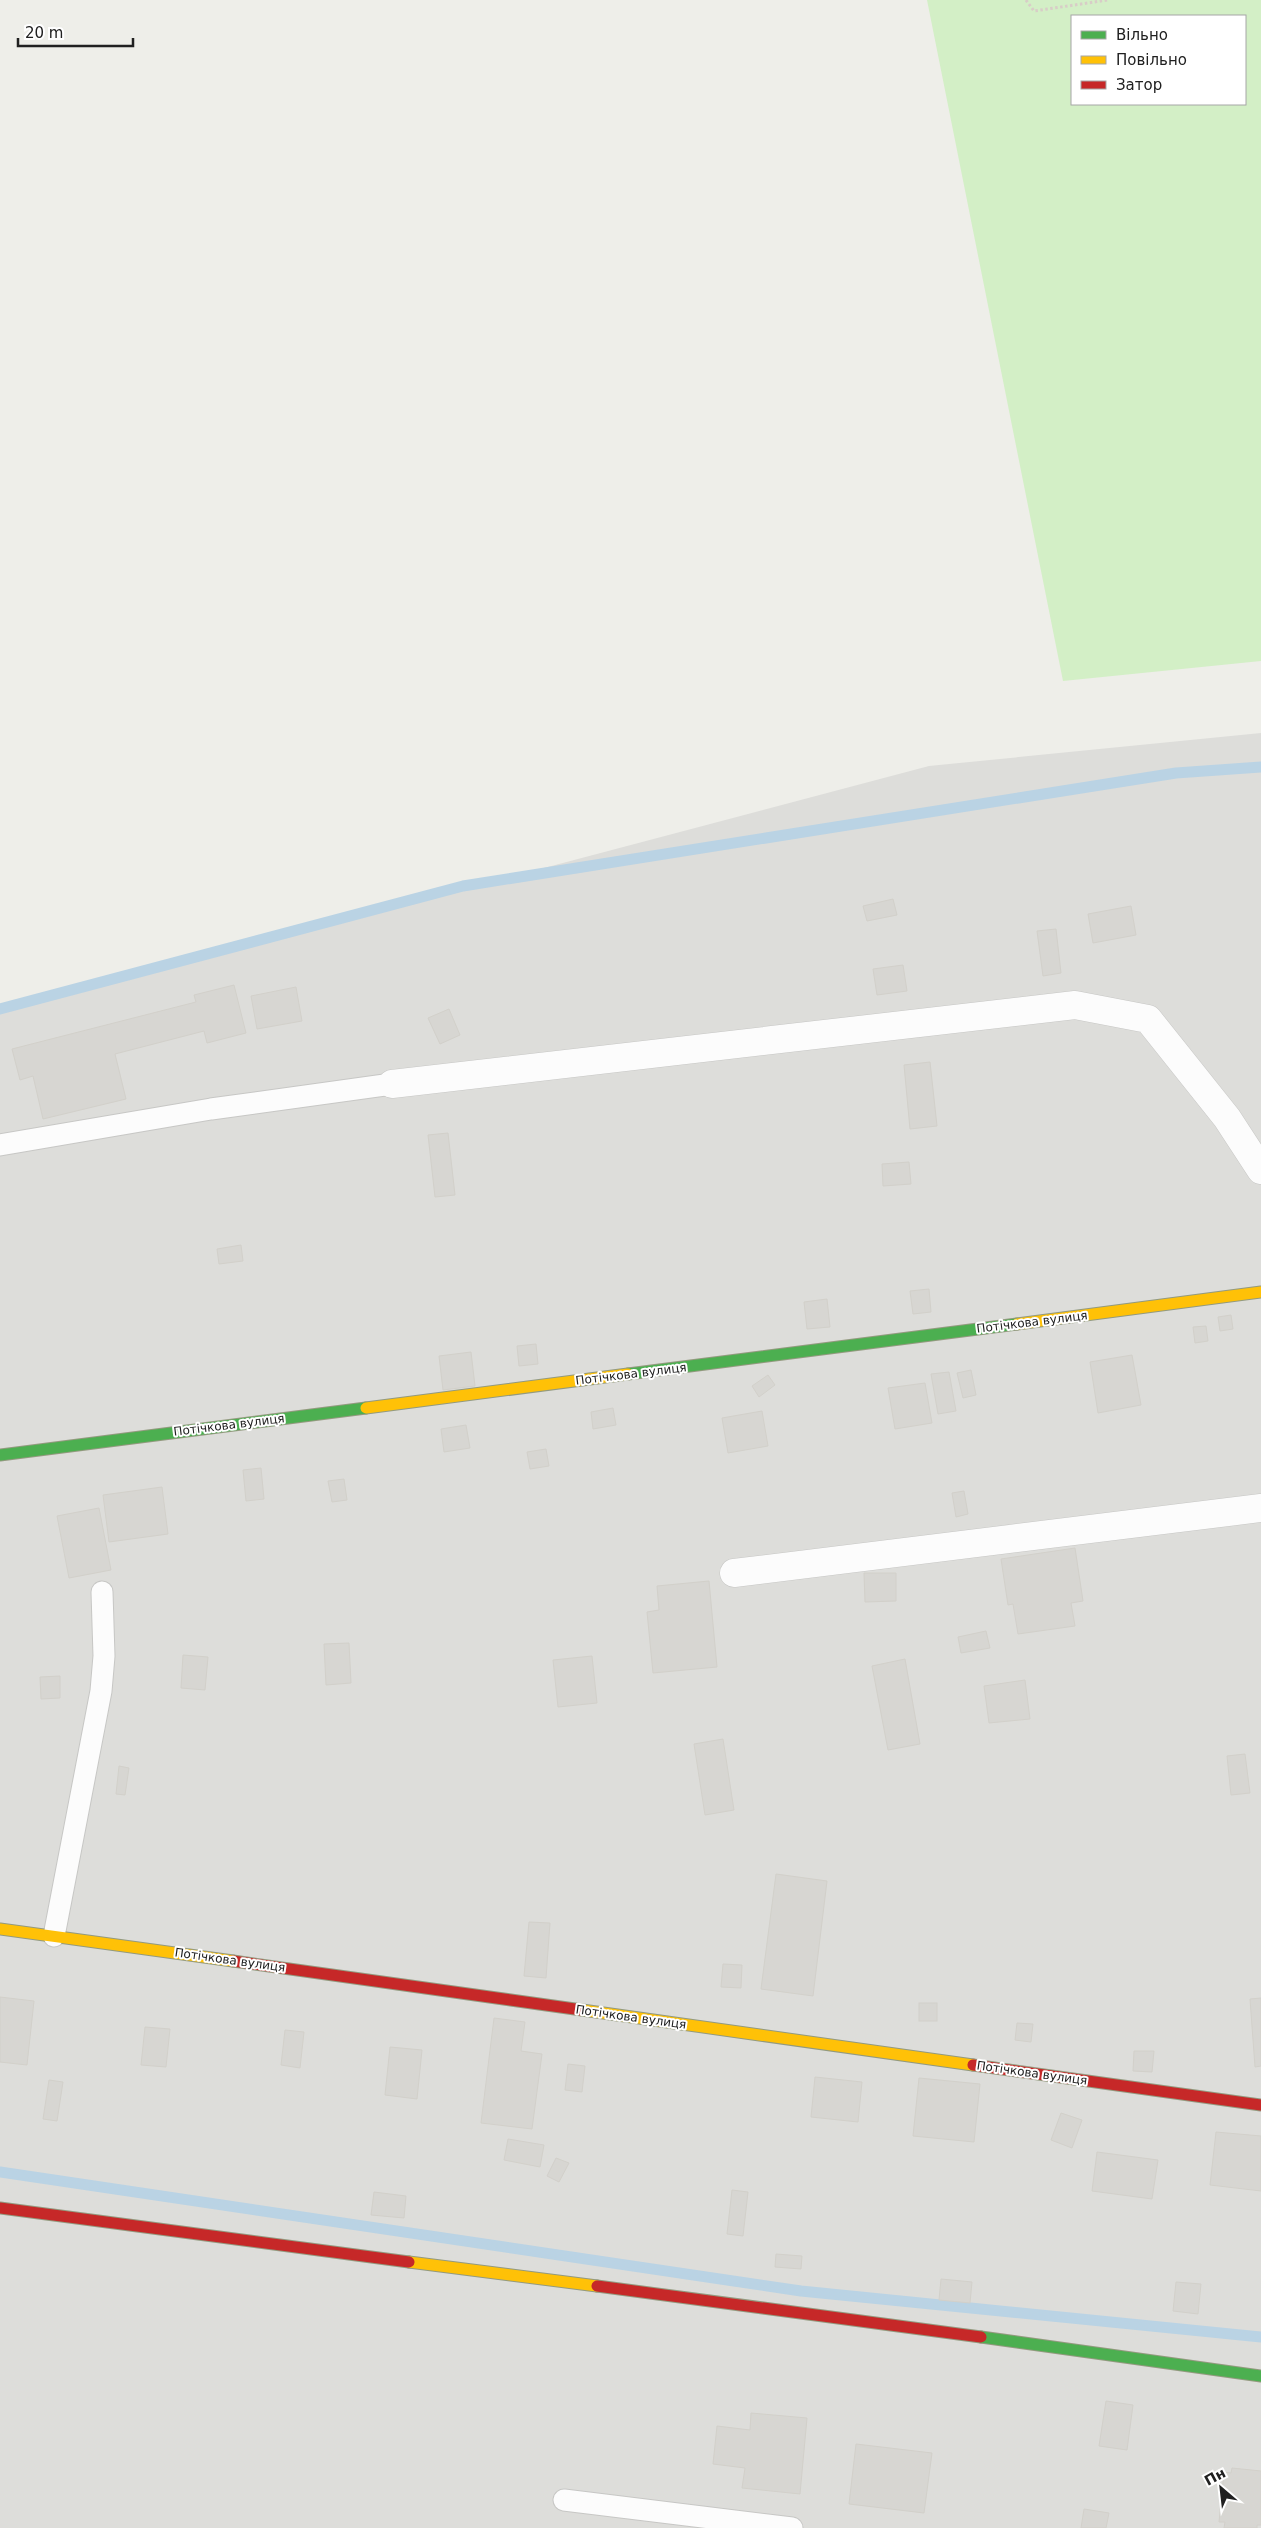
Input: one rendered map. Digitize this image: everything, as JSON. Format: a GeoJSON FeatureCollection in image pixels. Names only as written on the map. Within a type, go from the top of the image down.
{"type":"FeatureCollection","features":[{"type":"Feature","properties":{"kind":"street"},"geometry":{"type":"LineString","coordinates":[[392,1084],[1075,1005],[1148,1019],[1227,1118],[1261,1170]]}},
{"type":"Feature","properties":{"kind":"street","name":"Потічкова вулиця"},"geometry":{"type":"LineString","coordinates":[[0,1455],[1261,1292]]}},
{"type":"Feature","properties":{"kind":"street"},"geometry":{"type":"LineString","coordinates":[[734,1573],[1261,1508]]}},
{"type":"Feature","properties":{"kind":"street","name":"Потічкова вулиця"},"geometry":{"type":"LineString","coordinates":[[0,1930],[1261,2105]]}},
{"type":"Feature","properties":{"kind":"street"},"geometry":{"type":"LineString","coordinates":[[0,2208],[969,2335],[1261,2376]]}},
{"type":"Feature","properties":{"kind":"lane"},"geometry":{"type":"LineString","coordinates":[[0,1145],[211,1110],[392,1084]]}},
{"type":"Feature","properties":{"kind":"lane"},"geometry":{"type":"LineString","coordinates":[[54,1936],[101,1691],[104,1656],[102,1592]]}},
{"type":"Feature","properties":{"kind":"lane"},"geometry":{"type":"LineString","coordinates":[[564,2500],[792,2528]]}},
{"type":"Feature","properties":{"kind":"path"},"geometry":{"type":"LineString","coordinates":[[1026,0],[1034,11],[1108,0]]}},
{"type":"Feature","properties":{"kind":"shaded area"},"geometry":{"type":"Polygon","coordinates":[[[1261,733],[1261,2528],[0,2528],[0,1012],[929,766],[1261,733]]]}},
{"type":"Feature","properties":{"kind":"green space"},"geometry":{"type":"Polygon","coordinates":[[[927,0],[1261,0],[1261,661],[1063,681],[927,0]]]}},
{"type":"Feature","properties":{"kind":"building"},"geometry":{"type":"Polygon","coordinates":[[[893,899],[897,915],[867,921],[863,906],[893,899]]]}},
{"type":"Feature","properties":{"kind":"building"},"geometry":{"type":"Polygon","coordinates":[[[1131,906],[1136,935],[1093,943],[1088,914],[1131,906]]]}},
{"type":"Feature","properties":{"kind":"building"},"geometry":{"type":"Polygon","coordinates":[[[1056,929],[1061,973],[1043,976],[1037,931],[1056,929]]]}},
{"type":"Feature","properties":{"kind":"building"},"geometry":{"type":"Polygon","coordinates":[[[903,965],[907,991],[877,995],[873,969],[903,965]]]}},
{"type":"Feature","properties":{"kind":"building"},"geometry":{"type":"Polygon","coordinates":[[[234,985],[246,1033],[207,1043],[204,1031],[115,1054],[126,1099],[43,1119],[33,1076],[20,1080],[12,1049],[196,1002],[194,995],[234,985]]]}},
{"type":"Feature","properties":{"kind":"building"},"geometry":{"type":"Polygon","coordinates":[[[296,987],[302,1021],[257,1029],[251,996],[296,987]]]}},
{"type":"Feature","properties":{"kind":"building"},"geometry":{"type":"Polygon","coordinates":[[[449,1009],[460,1035],[440,1044],[428,1018],[449,1009]]]}},
{"type":"Feature","properties":{"kind":"building"},"geometry":{"type":"Polygon","coordinates":[[[930,1062],[937,1126],[910,1129],[904,1065],[930,1062]]]}},
{"type":"Feature","properties":{"kind":"building"},"geometry":{"type":"Polygon","coordinates":[[[448,1133],[455,1195],[435,1197],[428,1135],[448,1133]]]}},
{"type":"Feature","properties":{"kind":"building"},"geometry":{"type":"Polygon","coordinates":[[[909,1162],[911,1184],[883,1186],[882,1164],[909,1162]]]}},
{"type":"Feature","properties":{"kind":"building"},"geometry":{"type":"Polygon","coordinates":[[[241,1245],[243,1261],[219,1264],[217,1249],[241,1245]]]}},
{"type":"Feature","properties":{"kind":"building"},"geometry":{"type":"Polygon","coordinates":[[[929,1289],[931,1312],[913,1314],[910,1291],[929,1289]]]}},
{"type":"Feature","properties":{"kind":"building"},"geometry":{"type":"Polygon","coordinates":[[[827,1299],[830,1327],[807,1329],[804,1302],[827,1299]]]}},
{"type":"Feature","properties":{"kind":"building"},"geometry":{"type":"Polygon","coordinates":[[[1231,1315],[1233,1329],[1220,1331],[1218,1317],[1231,1315]]]}},
{"type":"Feature","properties":{"kind":"building"},"geometry":{"type":"Polygon","coordinates":[[[1206,1326],[1208,1341],[1195,1343],[1193,1327],[1206,1326]]]}},
{"type":"Feature","properties":{"kind":"building"},"geometry":{"type":"Polygon","coordinates":[[[536,1344],[538,1364],[519,1366],[517,1346],[536,1344]]]}},
{"type":"Feature","properties":{"kind":"building"},"geometry":{"type":"Polygon","coordinates":[[[471,1352],[475,1386],[443,1390],[439,1356],[471,1352]]]}},
{"type":"Feature","properties":{"kind":"building"},"geometry":{"type":"Polygon","coordinates":[[[1132,1355],[1141,1405],[1098,1413],[1090,1362],[1132,1355]]]}},
{"type":"Feature","properties":{"kind":"building"},"geometry":{"type":"Polygon","coordinates":[[[971,1370],[976,1395],[963,1398],[957,1373],[971,1370]]]}},
{"type":"Feature","properties":{"kind":"building"},"geometry":{"type":"Polygon","coordinates":[[[949,1372],[956,1411],[938,1414],[931,1374],[949,1372]]]}},
{"type":"Feature","properties":{"kind":"building"},"geometry":{"type":"Polygon","coordinates":[[[768,1375],[775,1385],[759,1397],[752,1386],[768,1375]]]}},
{"type":"Feature","properties":{"kind":"building"},"geometry":{"type":"Polygon","coordinates":[[[925,1383],[932,1423],[895,1429],[888,1388],[925,1383]]]}},
{"type":"Feature","properties":{"kind":"building"},"geometry":{"type":"Polygon","coordinates":[[[613,1408],[616,1425],[593,1429],[591,1412],[613,1408]]]}},
{"type":"Feature","properties":{"kind":"building"},"geometry":{"type":"Polygon","coordinates":[[[762,1411],[768,1446],[728,1453],[722,1418],[762,1411]]]}},
{"type":"Feature","properties":{"kind":"building"},"geometry":{"type":"Polygon","coordinates":[[[466,1425],[470,1448],[444,1452],[441,1429],[466,1425]]]}},
{"type":"Feature","properties":{"kind":"building"},"geometry":{"type":"Polygon","coordinates":[[[546,1449],[549,1466],[530,1469],[527,1452],[546,1449]]]}},
{"type":"Feature","properties":{"kind":"building"},"geometry":{"type":"Polygon","coordinates":[[[261,1468],[264,1499],[246,1501],[243,1470],[261,1468]]]}},
{"type":"Feature","properties":{"kind":"building"},"geometry":{"type":"Polygon","coordinates":[[[344,1479],[347,1500],[332,1502],[328,1481],[344,1479]]]}},
{"type":"Feature","properties":{"kind":"building"},"geometry":{"type":"Polygon","coordinates":[[[162,1487],[168,1534],[109,1542],[103,1495],[162,1487]]]}},
{"type":"Feature","properties":{"kind":"building"},"geometry":{"type":"Polygon","coordinates":[[[964,1491],[968,1514],[956,1517],[952,1493],[964,1491]]]}},
{"type":"Feature","properties":{"kind":"building"},"geometry":{"type":"Polygon","coordinates":[[[99,1508],[111,1570],[69,1578],[57,1516],[99,1508]]]}},
{"type":"Feature","properties":{"kind":"building"},"geometry":{"type":"Polygon","coordinates":[[[1075,1548],[1083,1601],[1071,1603],[1075,1626],[1018,1634],[1013,1604],[1008,1605],[1001,1559],[1075,1548]]]}},
{"type":"Feature","properties":{"kind":"building"},"geometry":{"type":"Polygon","coordinates":[[[864,1573],[896,1573],[896,1601],[865,1602],[864,1573]]]}},
{"type":"Feature","properties":{"kind":"building"},"geometry":{"type":"Polygon","coordinates":[[[709,1581],[717,1667],[653,1673],[647,1612],[659,1610],[657,1586],[709,1581]]]}},
{"type":"Feature","properties":{"kind":"building"},"geometry":{"type":"Polygon","coordinates":[[[986,1631],[990,1648],[961,1653],[958,1637],[986,1631]]]}},
{"type":"Feature","properties":{"kind":"building"},"geometry":{"type":"Polygon","coordinates":[[[349,1643],[351,1683],[326,1685],[324,1644],[349,1643]]]}},
{"type":"Feature","properties":{"kind":"building"},"geometry":{"type":"Polygon","coordinates":[[[183,1655],[208,1657],[205,1690],[181,1688],[183,1655]]]}},
{"type":"Feature","properties":{"kind":"building"},"geometry":{"type":"Polygon","coordinates":[[[592,1656],[597,1703],[558,1707],[553,1660],[592,1656]]]}},
{"type":"Feature","properties":{"kind":"building"},"geometry":{"type":"Polygon","coordinates":[[[905,1659],[920,1744],[888,1750],[872,1666],[905,1659]]]}},
{"type":"Feature","properties":{"kind":"building"},"geometry":{"type":"Polygon","coordinates":[[[60,1676],[60,1698],[41,1699],[40,1677],[60,1676]]]}},
{"type":"Feature","properties":{"kind":"building"},"geometry":{"type":"Polygon","coordinates":[[[1025,1680],[1030,1719],[989,1723],[984,1686],[1025,1680]]]}},
{"type":"Feature","properties":{"kind":"building"},"geometry":{"type":"Polygon","coordinates":[[[723,1739],[734,1810],[705,1815],[694,1744],[723,1739]]]}},
{"type":"Feature","properties":{"kind":"building"},"geometry":{"type":"Polygon","coordinates":[[[1245,1754],[1250,1793],[1231,1795],[1227,1756],[1245,1754]]]}},
{"type":"Feature","properties":{"kind":"building"},"geometry":{"type":"Polygon","coordinates":[[[119,1766],[129,1768],[125,1795],[116,1794],[119,1766]]]}},
{"type":"Feature","properties":{"kind":"building"},"geometry":{"type":"Polygon","coordinates":[[[776,1874],[827,1881],[813,1996],[761,1989],[776,1874]]]}},
{"type":"Feature","properties":{"kind":"building"},"geometry":{"type":"Polygon","coordinates":[[[529,1922],[550,1923],[546,1978],[524,1976],[529,1922]]]}},
{"type":"Feature","properties":{"kind":"building"},"geometry":{"type":"Polygon","coordinates":[[[723,1964],[742,1965],[741,1988],[721,1987],[723,1964]]]}},
{"type":"Feature","properties":{"kind":"building"},"geometry":{"type":"Polygon","coordinates":[[[0,1997],[34,2001],[27,2065],[0,2062],[0,1997]]]}},
{"type":"Feature","properties":{"kind":"building"},"geometry":{"type":"Polygon","coordinates":[[[1261,1998],[1261,2066],[1255,2067],[1250,1999],[1261,1998]]]}},
{"type":"Feature","properties":{"kind":"building"},"geometry":{"type":"Polygon","coordinates":[[[919,2003],[937,2003],[937,2021],[919,2021],[919,2003]]]}},
{"type":"Feature","properties":{"kind":"building"},"geometry":{"type":"Polygon","coordinates":[[[494,2018],[525,2022],[521,2051],[542,2054],[532,2129],[481,2123],[494,2018]]]}},
{"type":"Feature","properties":{"kind":"building"},"geometry":{"type":"Polygon","coordinates":[[[1017,2023],[1033,2024],[1031,2042],[1015,2040],[1017,2023]]]}},
{"type":"Feature","properties":{"kind":"building"},"geometry":{"type":"Polygon","coordinates":[[[145,2027],[170,2029],[166,2067],[141,2065],[145,2027]]]}},
{"type":"Feature","properties":{"kind":"building"},"geometry":{"type":"Polygon","coordinates":[[[285,2030],[304,2032],[300,2068],[281,2065],[285,2030]]]}},
{"type":"Feature","properties":{"kind":"building"},"geometry":{"type":"Polygon","coordinates":[[[390,2047],[422,2050],[417,2099],[385,2095],[390,2047]]]}},
{"type":"Feature","properties":{"kind":"building"},"geometry":{"type":"Polygon","coordinates":[[[1134,2051],[1154,2051],[1152,2072],[1133,2071],[1134,2051]]]}},
{"type":"Feature","properties":{"kind":"building"},"geometry":{"type":"Polygon","coordinates":[[[568,2064],[585,2066],[582,2092],[565,2090],[568,2064]]]}},
{"type":"Feature","properties":{"kind":"building"},"geometry":{"type":"Polygon","coordinates":[[[815,2077],[862,2082],[858,2122],[811,2117],[815,2077]]]}},
{"type":"Feature","properties":{"kind":"building"},"geometry":{"type":"Polygon","coordinates":[[[919,2078],[980,2084],[974,2142],[913,2136],[919,2078]]]}},
{"type":"Feature","properties":{"kind":"building"},"geometry":{"type":"Polygon","coordinates":[[[49,2080],[63,2082],[57,2121],[43,2119],[49,2080]]]}},
{"type":"Feature","properties":{"kind":"building"},"geometry":{"type":"Polygon","coordinates":[[[1061,2113],[1082,2120],[1072,2148],[1051,2140],[1061,2113]]]}},
{"type":"Feature","properties":{"kind":"building"},"geometry":{"type":"Polygon","coordinates":[[[1216,2132],[1261,2136],[1261,2191],[1210,2185],[1216,2132]]]}},
{"type":"Feature","properties":{"kind":"building"},"geometry":{"type":"Polygon","coordinates":[[[508,2139],[544,2145],[540,2167],[504,2160],[508,2139]]]}},
{"type":"Feature","properties":{"kind":"building"},"geometry":{"type":"Polygon","coordinates":[[[1097,2152],[1158,2160],[1152,2199],[1092,2191],[1097,2152]]]}},
{"type":"Feature","properties":{"kind":"building"},"geometry":{"type":"Polygon","coordinates":[[[556,2158],[569,2163],[559,2182],[547,2176],[556,2158]]]}},
{"type":"Feature","properties":{"kind":"building"},"geometry":{"type":"Polygon","coordinates":[[[732,2190],[748,2192],[743,2236],[727,2234],[732,2190]]]}},
{"type":"Feature","properties":{"kind":"building"},"geometry":{"type":"Polygon","coordinates":[[[374,2192],[406,2196],[404,2218],[371,2215],[374,2192]]]}},
{"type":"Feature","properties":{"kind":"building"},"geometry":{"type":"Polygon","coordinates":[[[776,2254],[802,2256],[801,2269],[775,2267],[776,2254]]]}},
{"type":"Feature","properties":{"kind":"building"},"geometry":{"type":"Polygon","coordinates":[[[941,2279],[972,2282],[970,2303],[939,2300],[941,2279]]]}},
{"type":"Feature","properties":{"kind":"building"},"geometry":{"type":"Polygon","coordinates":[[[1176,2282],[1201,2284],[1198,2314],[1173,2311],[1176,2282]]]}},
{"type":"Feature","properties":{"kind":"building"},"geometry":{"type":"Polygon","coordinates":[[[1106,2401],[1133,2405],[1127,2450],[1099,2446],[1106,2401]]]}},
{"type":"Feature","properties":{"kind":"building"},"geometry":{"type":"Polygon","coordinates":[[[751,2413],[807,2418],[800,2494],[742,2488],[745,2468],[713,2464],[717,2426],[750,2430],[751,2413]]]}},
{"type":"Feature","properties":{"kind":"building"},"geometry":{"type":"Polygon","coordinates":[[[856,2444],[932,2453],[924,2513],[849,2504],[856,2444]]]}},
{"type":"Feature","properties":{"kind":"building"},"geometry":{"type":"Polygon","coordinates":[[[1232,2468],[1261,2471],[1261,2525],[1257,2525],[1257,2528],[1224,2528],[1225,2522],[1219,2522],[1224,2472],[1231,2473],[1232,2468]]]}},
{"type":"Feature","properties":{"kind":"building"},"geometry":{"type":"Polygon","coordinates":[[[1084,2509],[1109,2513],[1106,2528],[1081,2528],[1084,2509]]]}},
{"type":"Feature","properties":{"kind":"waterway"},"geometry":{"type":"LineString","coordinates":[[0,1009],[463,886],[1176,773],[1261,767]]}},
{"type":"Feature","properties":{"kind":"waterway"},"geometry":{"type":"LineString","coordinates":[[0,2172],[801,2291],[1261,2337]]}},
{"type":"Feature","properties":{"kind":"traffic: fast"},"geometry":{"type":"LineString","coordinates":[[628,1374],[1017,1324]]}},
{"type":"Feature","properties":{"kind":"traffic: fast"},"geometry":{"type":"LineString","coordinates":[[0,1455],[366,1408]]}},
{"type":"Feature","properties":{"kind":"traffic: fast"},"geometry":{"type":"LineString","coordinates":[[981,2337],[1261,2376]]}},
{"type":"Feature","properties":{"kind":"traffic: slow"},"geometry":{"type":"LineString","coordinates":[[1017,1324],[1261,1292]]}},
{"type":"Feature","properties":{"kind":"traffic: slow"},"geometry":{"type":"LineString","coordinates":[[366,1408],[628,1374]]}},
{"type":"Feature","properties":{"kind":"traffic: slow"},"geometry":{"type":"LineString","coordinates":[[0,1929],[233,1961]]}},
{"type":"Feature","properties":{"kind":"traffic: slow"},"geometry":{"type":"LineString","coordinates":[[582,2010],[973,2065]]}},
{"type":"Feature","properties":{"kind":"traffic: slow"},"geometry":{"type":"LineString","coordinates":[[409,2262],[597,2286]]}},
{"type":"Feature","properties":{"kind":"traffic: jam"},"geometry":{"type":"LineString","coordinates":[[233,1961],[582,2010]]}},
{"type":"Feature","properties":{"kind":"traffic: jam"},"geometry":{"type":"LineString","coordinates":[[973,2065],[1261,2105]]}},
{"type":"Feature","properties":{"kind":"traffic: jam"},"geometry":{"type":"LineString","coordinates":[[0,2208],[409,2262]]}},
{"type":"Feature","properties":{"kind":"traffic: jam"},"geometry":{"type":"LineString","coordinates":[[597,2286],[981,2337]]}}]}
